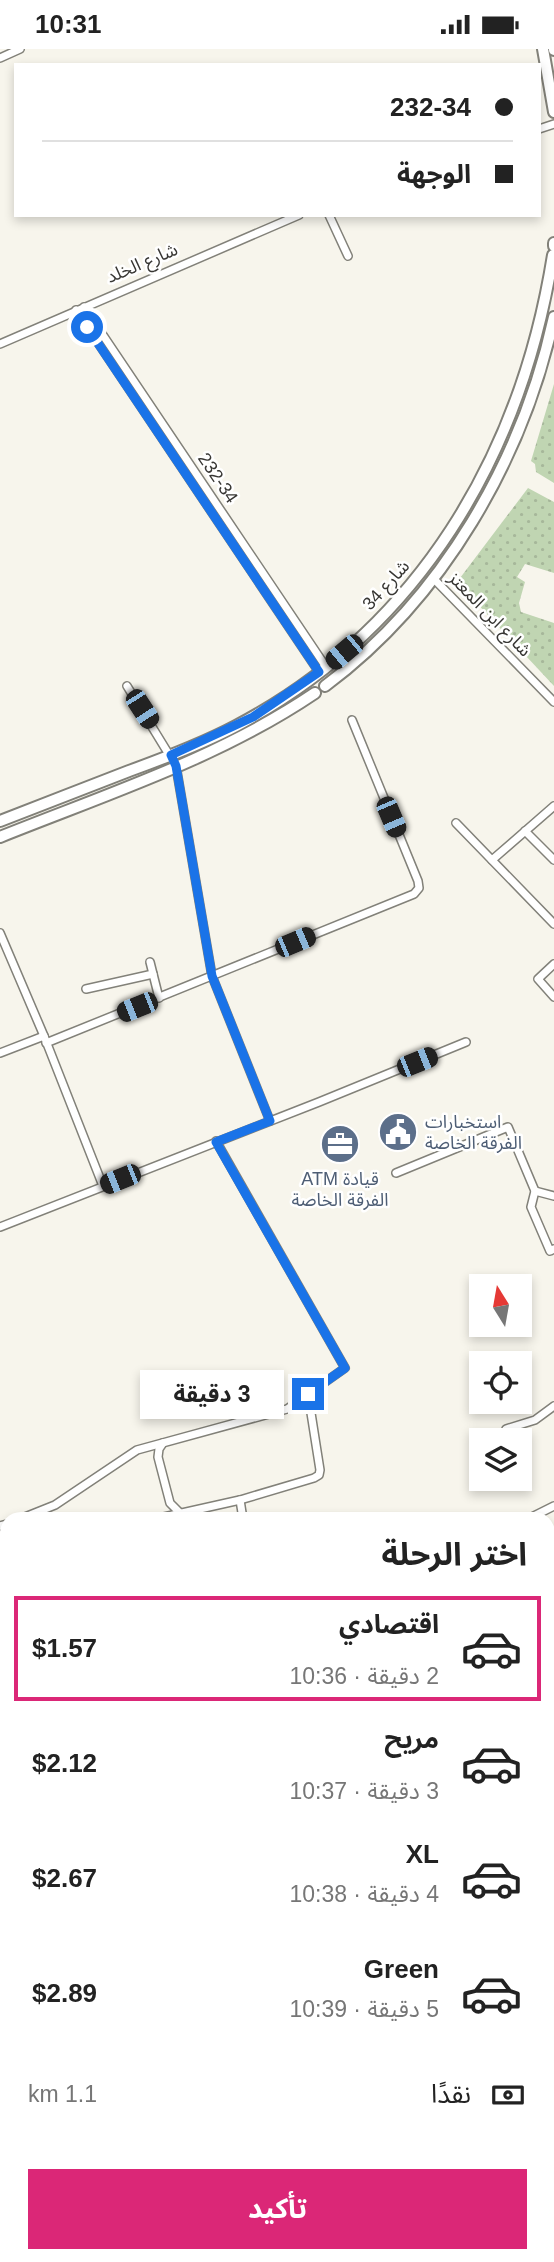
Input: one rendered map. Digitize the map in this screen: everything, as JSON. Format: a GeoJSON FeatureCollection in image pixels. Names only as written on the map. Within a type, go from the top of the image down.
{"type":"FeatureCollection","features":[{"type":"Feature","properties":{"kind":"main road"},"geometry":{"type":"LineString","coordinates":[[543,49],[554,112]]}},
{"type":"Feature","properties":{"kind":"main road","name":"شارع 34"},"geometry":{"type":"LineString","coordinates":[[0,837],[174,761],[253,717],[323,670],[362,636],[412,585],[442,545],[481,479],[505,429],[526,372],[542,314],[553,248]]}},
{"type":"Feature","properties":{"kind":"main road","name":"شارع 34"},"geometry":{"type":"LineString","coordinates":[[0,821],[240,737],[320,690],[378,640],[433,578],[469,526],[503,464],[533,389],[554,317]]}},
{"type":"Feature","properties":{"kind":"street"},"geometry":{"type":"LineString","coordinates":[[0,58],[20,49]]}},
{"type":"Feature","properties":{"kind":"street","name":"شارع الخلد"},"geometry":{"type":"LineString","coordinates":[[0,344],[294,217]]}},
{"type":"Feature","properties":{"kind":"street"},"geometry":{"type":"LineString","coordinates":[[331,217],[348,256]]}},
{"type":"Feature","properties":{"kind":"street","name":"232-34"},"geometry":{"type":"LineString","coordinates":[[84,307],[90,325]]}},
{"type":"Feature","properties":{"kind":"street","name":"232-34"},"geometry":{"type":"LineString","coordinates":[[75,310],[90,325],[323,670]]}},
{"type":"Feature","properties":{"kind":"street","name":"شارع ابن المعتز"},"geometry":{"type":"LineString","coordinates":[[433,578],[554,702]]}},
{"type":"Feature","properties":{"kind":"street"},"geometry":{"type":"LineString","coordinates":[[127,685],[174,761],[212,976],[270,1121]]}},
{"type":"Feature","properties":{"kind":"street"},"geometry":{"type":"LineString","coordinates":[[0,1053],[45,1040],[159,998],[414,894],[419,888],[418,881],[352,720]]}},
{"type":"Feature","properties":{"kind":"street"},"geometry":{"type":"LineString","coordinates":[[492,859],[554,806]]}},
{"type":"Feature","properties":{"kind":"street"},"geometry":{"type":"LineString","coordinates":[[456,823],[554,924]]}},
{"type":"Feature","properties":{"kind":"street"},"geometry":{"type":"LineString","coordinates":[[525,831],[554,860]]}},
{"type":"Feature","properties":{"kind":"street"},"geometry":{"type":"LineString","coordinates":[[0,933],[103,1187]]}},
{"type":"Feature","properties":{"kind":"street"},"geometry":{"type":"LineString","coordinates":[[149,962],[159,998]]}},
{"type":"Feature","properties":{"kind":"street"},"geometry":{"type":"LineString","coordinates":[[554,964],[538,979],[554,997]]}},
{"type":"Feature","properties":{"kind":"street"},"geometry":{"type":"LineString","coordinates":[[86,989],[153,974]]}},
{"type":"Feature","properties":{"kind":"street"},"geometry":{"type":"LineString","coordinates":[[0,1227],[466,1042]]}},
{"type":"Feature","properties":{"kind":"street"},"geometry":{"type":"LineString","coordinates":[[396,1173],[508,1127],[535,1191],[531,1207],[550,1251],[554,1249]]}},
{"type":"Feature","properties":{"kind":"street"},"geometry":{"type":"LineString","coordinates":[[38,1512],[55,1505],[137,1450],[287,1409],[345,1368],[216,1142]]}},
{"type":"Feature","properties":{"kind":"street"},"geometry":{"type":"LineString","coordinates":[[535,1191],[554,1196]]}},
{"type":"Feature","properties":{"kind":"street"},"geometry":{"type":"LineString","coordinates":[[185,1512],[240,1500],[319,1475],[308,1394]]}},
{"type":"Feature","properties":{"kind":"street"},"geometry":{"type":"LineString","coordinates":[[509,1428],[535,1420],[554,1406]]}},
{"type":"Feature","properties":{"kind":"street"},"geometry":{"type":"LineString","coordinates":[[164,1443],[159,1449],[158,1457],[170,1503],[179,1512]]}},
{"type":"Feature","properties":{"kind":"street"},"geometry":{"type":"LineString","coordinates":[[240,1500],[242,1512]]}},
{"type":"Feature","properties":{"kind":"green space"},"geometry":{"type":"Polygon","coordinates":[[[554,384],[554,483],[536,472],[535,464],[531,461],[554,384]]]}},
{"type":"Feature","properties":{"kind":"green space"},"geometry":{"type":"Polygon","coordinates":[[[528,488],[554,502],[554,573],[525,564],[517,577],[525,582],[519,603],[521,612],[554,623],[554,686],[457,582],[528,488]]]}},
{"type":"Feature","properties":{"kind":"place","name":"استخبارات الفرقة الخاصة"},"geometry":{"type":"Point","coordinates":[398,1132]}},
{"type":"Feature","properties":{"kind":"place","name":"ATM قيادة الفرقة الخاصة"},"geometry":{"type":"Point","coordinates":[340,1144]}},
{"type":"Feature","properties":{"kind":"route"},"geometry":{"type":"LineString","coordinates":[[87,327],[319,672],[253,717],[171,755],[176,766],[212,976],[270,1121],[216,1142],[345,1368],[308,1394]]}}]}
